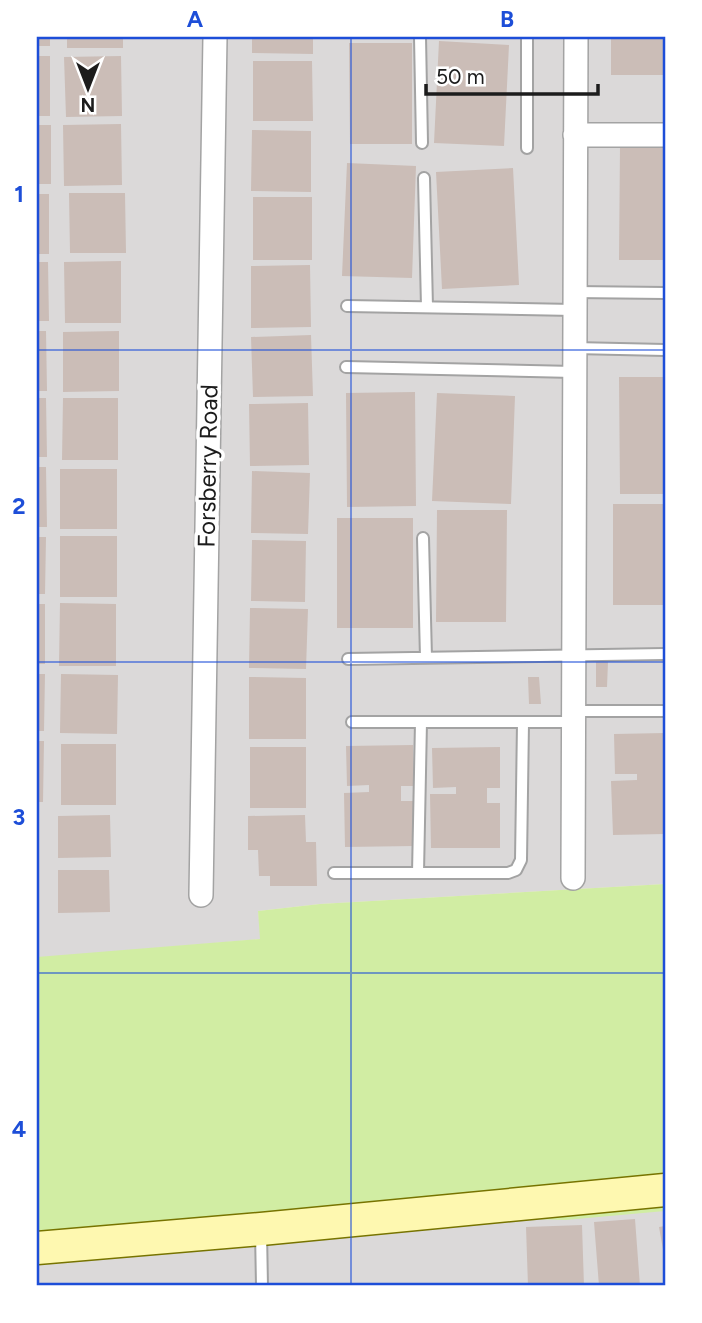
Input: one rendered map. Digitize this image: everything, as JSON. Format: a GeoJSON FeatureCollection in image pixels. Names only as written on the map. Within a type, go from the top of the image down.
{"type":"FeatureCollection","features":[{"type":"Feature","properties":{"kind":"street","name":"Forsberry Road"},"geometry":{"type":"LineString","coordinates":[[201,895],[215,37]]}},
{"type":"Feature","properties":{"kind":"street"},"geometry":{"type":"LineString","coordinates":[[573,878],[576,37]]}},
{"type":"Feature","properties":{"kind":"street"},"geometry":{"type":"LineString","coordinates":[[575,135],[665,135]]}},
{"type":"Feature","properties":{"kind":"street"},"geometry":{"type":"LineString","coordinates":[[37,1248],[665,1190]]}},
{"type":"Feature","properties":{"kind":"lane"},"geometry":{"type":"LineString","coordinates":[[420,37],[422,143]]}},
{"type":"Feature","properties":{"kind":"lane"},"geometry":{"type":"LineString","coordinates":[[527,37],[527,148]]}},
{"type":"Feature","properties":{"kind":"lane"},"geometry":{"type":"LineString","coordinates":[[424,178],[427,307]]}},
{"type":"Feature","properties":{"kind":"lane"},"geometry":{"type":"LineString","coordinates":[[347,306],[427,307],[573,301],[665,293]]}},
{"type":"Feature","properties":{"kind":"lane"},"geometry":{"type":"LineString","coordinates":[[573,348],[665,350]]}},
{"type":"Feature","properties":{"kind":"lane"},"geometry":{"type":"LineString","coordinates":[[346,368],[573,372]]}},
{"type":"Feature","properties":{"kind":"lane"},"geometry":{"type":"LineString","coordinates":[[423,538],[426,658]]}},
{"type":"Feature","properties":{"kind":"lane"},"geometry":{"type":"LineString","coordinates":[[348,659],[665,654]]}},
{"type":"Feature","properties":{"kind":"lane"},"geometry":{"type":"LineString","coordinates":[[352,722],[523,723],[665,711]]}},
{"type":"Feature","properties":{"kind":"lane"},"geometry":{"type":"LineString","coordinates":[[418,873],[421,722]]}},
{"type":"Feature","properties":{"kind":"lane"},"geometry":{"type":"LineString","coordinates":[[334,873],[508,873],[516,870],[521,860],[523,723]]}},
{"type":"Feature","properties":{"kind":"lane"},"geometry":{"type":"LineString","coordinates":[[261,1229],[262,1286]]}},
{"type":"Feature","properties":{"kind":"shaded area"},"geometry":{"type":"Polygon","coordinates":[[[37,37],[665,37],[665,884],[320,904],[258,911],[261,939],[37,958],[37,37]]]}},
{"type":"Feature","properties":{"kind":"shaded area"},"geometry":{"type":"Polygon","coordinates":[[[665,1199],[665,1286],[37,1286],[37,1259],[665,1199]]]}},
{"type":"Feature","properties":{"kind":"green space"},"geometry":{"type":"Polygon","coordinates":[[[665,884],[665,1211],[565,1220],[382,1214],[37,1245],[37,957],[260,939],[258,911],[320,904],[665,884]]]}},
{"type":"Feature","properties":{"kind":"building"},"geometry":{"type":"Polygon","coordinates":[[[37,37],[50,37],[50,46],[37,46],[37,37]]]}},
{"type":"Feature","properties":{"kind":"building"},"geometry":{"type":"Polygon","coordinates":[[[67,37],[123,37],[123,48],[67,48],[67,37]]]}},
{"type":"Feature","properties":{"kind":"building"},"geometry":{"type":"Polygon","coordinates":[[[252,37],[313,37],[313,54],[252,53],[252,37]]]}},
{"type":"Feature","properties":{"kind":"building"},"geometry":{"type":"Polygon","coordinates":[[[611,37],[665,37],[665,75],[611,75],[611,37]]]}},
{"type":"Feature","properties":{"kind":"building"},"geometry":{"type":"Polygon","coordinates":[[[439,41],[509,45],[504,146],[434,143],[439,41]]]}},
{"type":"Feature","properties":{"kind":"building"},"geometry":{"type":"Polygon","coordinates":[[[349,43],[412,43],[412,144],[350,144],[349,43]]]}},
{"type":"Feature","properties":{"kind":"building"},"geometry":{"type":"Polygon","coordinates":[[[37,56],[50,56],[50,116],[37,116],[37,56]]]}},
{"type":"Feature","properties":{"kind":"building"},"geometry":{"type":"Polygon","coordinates":[[[121,56],[122,116],[66,117],[64,57],[121,56]]]}},
{"type":"Feature","properties":{"kind":"building"},"geometry":{"type":"Polygon","coordinates":[[[253,61],[312,61],[313,121],[253,121],[253,61]]]}},
{"type":"Feature","properties":{"kind":"building"},"geometry":{"type":"Polygon","coordinates":[[[121,124],[122,185],[64,186],[63,125],[121,124]]]}},
{"type":"Feature","properties":{"kind":"building"},"geometry":{"type":"Polygon","coordinates":[[[37,125],[51,125],[51,184],[37,184],[37,125]]]}},
{"type":"Feature","properties":{"kind":"building"},"geometry":{"type":"Polygon","coordinates":[[[252,130],[311,131],[311,192],[251,191],[252,130]]]}},
{"type":"Feature","properties":{"kind":"building"},"geometry":{"type":"Polygon","coordinates":[[[620,146],[665,146],[665,260],[619,260],[620,146]]]}},
{"type":"Feature","properties":{"kind":"building"},"geometry":{"type":"Polygon","coordinates":[[[347,163],[416,166],[412,278],[342,276],[347,163]]]}},
{"type":"Feature","properties":{"kind":"building"},"geometry":{"type":"Polygon","coordinates":[[[513,168],[519,285],[442,289],[436,172],[513,168]]]}},
{"type":"Feature","properties":{"kind":"building"},"geometry":{"type":"Polygon","coordinates":[[[69,193],[125,193],[126,253],[70,253],[69,193]]]}},
{"type":"Feature","properties":{"kind":"building"},"geometry":{"type":"Polygon","coordinates":[[[37,194],[49,194],[49,254],[37,254],[37,194]]]}},
{"type":"Feature","properties":{"kind":"building"},"geometry":{"type":"Polygon","coordinates":[[[253,197],[312,197],[312,260],[253,260],[253,197]]]}},
{"type":"Feature","properties":{"kind":"building"},"geometry":{"type":"Polygon","coordinates":[[[121,261],[121,323],[65,323],[64,262],[121,261]]]}},
{"type":"Feature","properties":{"kind":"building"},"geometry":{"type":"Polygon","coordinates":[[[37,262],[48,262],[49,321],[37,321],[37,262]]]}},
{"type":"Feature","properties":{"kind":"building"},"geometry":{"type":"Polygon","coordinates":[[[310,265],[311,327],[251,328],[251,266],[310,265]]]}},
{"type":"Feature","properties":{"kind":"building"},"geometry":{"type":"Polygon","coordinates":[[[37,331],[46,331],[47,391],[37,391],[37,331]]]}},
{"type":"Feature","properties":{"kind":"building"},"geometry":{"type":"Polygon","coordinates":[[[119,331],[119,391],[63,392],[63,332],[119,331]]]}},
{"type":"Feature","properties":{"kind":"building"},"geometry":{"type":"Polygon","coordinates":[[[311,335],[313,396],[253,397],[251,337],[311,335]]]}},
{"type":"Feature","properties":{"kind":"building"},"geometry":{"type":"Polygon","coordinates":[[[619,377],[665,377],[665,494],[620,494],[619,377]]]}},
{"type":"Feature","properties":{"kind":"building"},"geometry":{"type":"Polygon","coordinates":[[[415,392],[416,506],[347,507],[346,393],[415,392]]]}},
{"type":"Feature","properties":{"kind":"building"},"geometry":{"type":"Polygon","coordinates":[[[437,393],[515,396],[511,504],[432,501],[437,393]]]}},
{"type":"Feature","properties":{"kind":"building"},"geometry":{"type":"Polygon","coordinates":[[[37,398],[46,398],[47,457],[37,457],[37,398]]]}},
{"type":"Feature","properties":{"kind":"building"},"geometry":{"type":"Polygon","coordinates":[[[63,398],[118,398],[118,460],[62,460],[63,398]]]}},
{"type":"Feature","properties":{"kind":"building"},"geometry":{"type":"Polygon","coordinates":[[[308,403],[309,465],[250,466],[249,404],[308,403]]]}},
{"type":"Feature","properties":{"kind":"building"},"geometry":{"type":"Polygon","coordinates":[[[37,467],[46,467],[47,527],[37,527],[37,467]]]}},
{"type":"Feature","properties":{"kind":"building"},"geometry":{"type":"Polygon","coordinates":[[[60,469],[117,469],[117,529],[60,529],[60,469]]]}},
{"type":"Feature","properties":{"kind":"building"},"geometry":{"type":"Polygon","coordinates":[[[252,471],[310,473],[308,534],[251,533],[252,471]]]}},
{"type":"Feature","properties":{"kind":"building"},"geometry":{"type":"Polygon","coordinates":[[[613,504],[665,504],[665,605],[613,605],[613,504]]]}},
{"type":"Feature","properties":{"kind":"building"},"geometry":{"type":"Polygon","coordinates":[[[437,510],[507,510],[506,622],[436,622],[437,510]]]}},
{"type":"Feature","properties":{"kind":"building"},"geometry":{"type":"Polygon","coordinates":[[[337,518],[413,518],[413,628],[337,628],[337,518]]]}},
{"type":"Feature","properties":{"kind":"building"},"geometry":{"type":"Polygon","coordinates":[[[60,536],[117,536],[117,597],[60,597],[60,536]]]}},
{"type":"Feature","properties":{"kind":"building"},"geometry":{"type":"Polygon","coordinates":[[[37,537],[46,537],[45,594],[37,594],[37,537]]]}},
{"type":"Feature","properties":{"kind":"building"},"geometry":{"type":"Polygon","coordinates":[[[252,540],[306,541],[305,602],[251,601],[252,540]]]}},
{"type":"Feature","properties":{"kind":"building"},"geometry":{"type":"Polygon","coordinates":[[[60,603],[116,604],[116,666],[59,666],[60,603]]]}},
{"type":"Feature","properties":{"kind":"building"},"geometry":{"type":"Polygon","coordinates":[[[37,604],[45,604],[45,664],[37,664],[37,604]]]}},
{"type":"Feature","properties":{"kind":"building"},"geometry":{"type":"Polygon","coordinates":[[[250,608],[308,609],[306,669],[249,668],[250,608]]]}},
{"type":"Feature","properties":{"kind":"building"},"geometry":{"type":"Polygon","coordinates":[[[596,661],[608,662],[607,687],[596,687],[596,661]]]}},
{"type":"Feature","properties":{"kind":"building"},"geometry":{"type":"Polygon","coordinates":[[[37,674],[45,674],[44,731],[37,731],[37,674]]]}},
{"type":"Feature","properties":{"kind":"building"},"geometry":{"type":"Polygon","coordinates":[[[61,674],[118,675],[117,734],[60,733],[61,674]]]}},
{"type":"Feature","properties":{"kind":"building"},"geometry":{"type":"Polygon","coordinates":[[[249,677],[306,678],[306,739],[249,739],[249,677]]]}},
{"type":"Feature","properties":{"kind":"building"},"geometry":{"type":"Polygon","coordinates":[[[528,677],[539,677],[541,704],[529,704],[528,677]]]}},
{"type":"Feature","properties":{"kind":"building"},"geometry":{"type":"Polygon","coordinates":[[[665,733],[665,834],[613,835],[611,781],[637,780],[637,774],[615,774],[614,734],[665,733]]]}},
{"type":"Feature","properties":{"kind":"building"},"geometry":{"type":"Polygon","coordinates":[[[37,741],[44,741],[43,802],[37,802],[37,741]]]}},
{"type":"Feature","properties":{"kind":"building"},"geometry":{"type":"Polygon","coordinates":[[[61,744],[116,744],[116,805],[61,805],[61,744]]]}},
{"type":"Feature","properties":{"kind":"building"},"geometry":{"type":"Polygon","coordinates":[[[413,745],[414,786],[401,786],[401,801],[413,801],[414,846],[345,847],[344,793],[369,792],[369,785],[347,786],[346,746],[413,745]]]}},
{"type":"Feature","properties":{"kind":"building"},"geometry":{"type":"Polygon","coordinates":[[[250,747],[306,747],[306,808],[250,808],[250,747]]]}},
{"type":"Feature","properties":{"kind":"building"},"geometry":{"type":"Polygon","coordinates":[[[500,747],[500,788],[487,788],[487,803],[500,803],[500,848],[431,848],[430,794],[456,794],[456,787],[433,788],[432,748],[500,747]]]}},
{"type":"Feature","properties":{"kind":"building"},"geometry":{"type":"Polygon","coordinates":[[[110,815],[111,857],[58,858],[58,816],[110,815]]]}},
{"type":"Feature","properties":{"kind":"building"},"geometry":{"type":"Polygon","coordinates":[[[305,815],[306,842],[316,842],[317,886],[270,886],[270,876],[259,876],[258,850],[248,850],[248,816],[305,815]]]}},
{"type":"Feature","properties":{"kind":"building"},"geometry":{"type":"Polygon","coordinates":[[[58,870],[109,870],[110,912],[58,913],[58,870]]]}},
{"type":"Feature","properties":{"kind":"building"},"geometry":{"type":"Polygon","coordinates":[[[635,1219],[640,1286],[599,1286],[594,1222],[635,1219]]]}},
{"type":"Feature","properties":{"kind":"building"},"geometry":{"type":"Polygon","coordinates":[[[582,1225],[584,1286],[528,1286],[526,1227],[582,1225]]]}},
{"type":"Feature","properties":{"kind":"building"},"geometry":{"type":"Polygon","coordinates":[[[665,1226],[665,1255],[664,1255],[659,1227],[665,1226]]]}}]}
